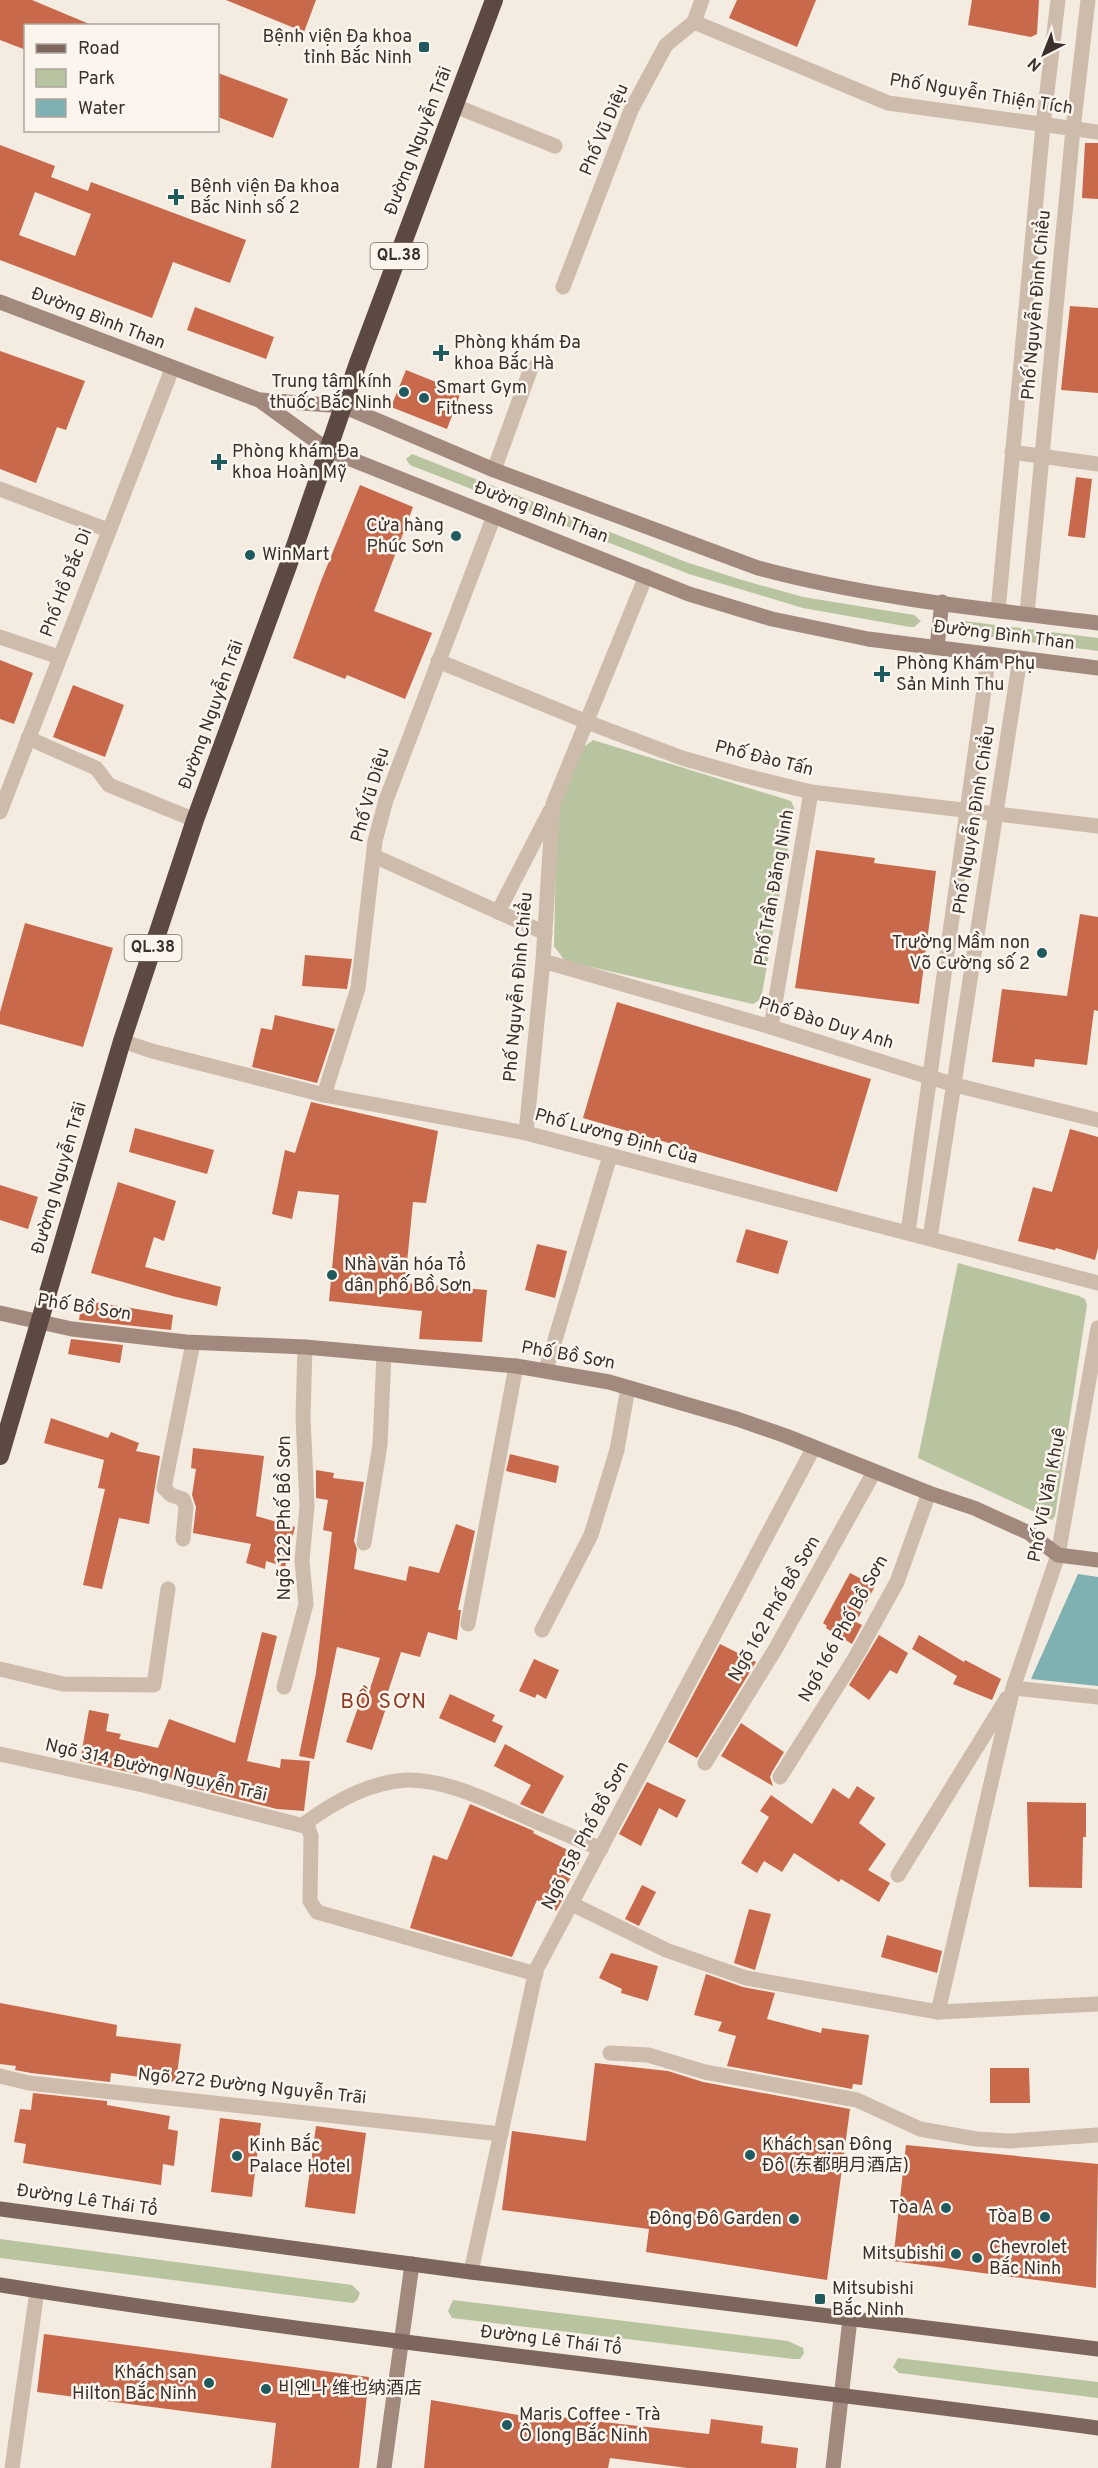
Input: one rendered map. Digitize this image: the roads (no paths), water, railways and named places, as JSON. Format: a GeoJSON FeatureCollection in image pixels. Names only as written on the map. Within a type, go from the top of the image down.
{"type":"FeatureCollection","features":[{"type":"Feature","properties":{"kind":"highway","name":"Đường Nguyễn Trãi"},"geometry":{"type":"LineString","coordinates":[[0,1456],[122,1041],[195,820],[288,566],[343,406],[494,0]]}},
{"type":"Feature","properties":{"kind":"main road","name":"Đường Bình Than"},"geometry":{"type":"LineString","coordinates":[[0,302],[259,400],[343,406],[494,470],[758,568],[820,583],[998,611],[1098,623]]}},
{"type":"Feature","properties":{"kind":"main road","name":"Đường Bình Than"},"geometry":{"type":"LineString","coordinates":[[259,400],[328,450],[689,594],[801,626],[868,639],[1098,668]]}},
{"type":"Feature","properties":{"kind":"main road"},"geometry":{"type":"LineString","coordinates":[[937,647],[942,602]]}},
{"type":"Feature","properties":{"kind":"main road","name":"Phố Bồ Sơn"},"geometry":{"type":"LineString","coordinates":[[0,1313],[72,1329],[193,1343],[305,1347],[516,1366],[546,1370],[628,1388],[738,1419],[929,1493],[974,1508],[1029,1533],[1059,1555],[1098,1560]]}},
{"type":"Feature","properties":{"kind":"main road","name":"Đường Lê Thái Tổ"},"geometry":{"type":"LineString","coordinates":[[0,2209],[471,2272],[1098,2349]]}},
{"type":"Feature","properties":{"kind":"main road"},"geometry":{"type":"LineString","coordinates":[[384,2468],[412,2264]]}},
{"type":"Feature","properties":{"kind":"main road","name":"Đường Lê Thái Tổ"},"geometry":{"type":"LineString","coordinates":[[0,2286],[400,2342],[841,2394],[1098,2428]]}},
{"type":"Feature","properties":{"kind":"main road"},"geometry":{"type":"LineString","coordinates":[[833,2468],[850,2319]]}},
{"type":"Feature","properties":{"kind":"street"},"geometry":{"type":"LineString","coordinates":[[694,22],[702,0]]}},
{"type":"Feature","properties":{"kind":"street","name":"Phố Nguyễn Đình Chiểu"},"geometry":{"type":"LineString","coordinates":[[998,611],[1043,125],[1058,0]]}},
{"type":"Feature","properties":{"kind":"street","name":"Phố Nguyễn Đình Chiểu"},"geometry":{"type":"LineString","coordinates":[[1027,614],[1073,129],[1088,0]]}},
{"type":"Feature","properties":{"kind":"street","name":"Phố Nguyễn Thiện Tích"},"geometry":{"type":"LineString","coordinates":[[694,22],[888,103],[1098,132]]}},
{"type":"Feature","properties":{"kind":"street","name":"Phố Vũ Diệu"},"geometry":{"type":"LineString","coordinates":[[563,287],[631,110],[666,45],[694,22]]}},
{"type":"Feature","properties":{"kind":"street"},"geometry":{"type":"LineString","coordinates":[[455,106],[555,146]]}},
{"type":"Feature","properties":{"kind":"street"},"geometry":{"type":"LineString","coordinates":[[494,470],[531,368]]}},
{"type":"Feature","properties":{"kind":"street","name":"Phố Hồ Đắc Di"},"geometry":{"type":"LineString","coordinates":[[2,803],[172,369]]}},
{"type":"Feature","properties":{"kind":"street"},"geometry":{"type":"LineString","coordinates":[[1012,452],[1098,464]]}},
{"type":"Feature","properties":{"kind":"street"},"geometry":{"type":"LineString","coordinates":[[0,489],[108,530]]}},
{"type":"Feature","properties":{"kind":"street","name":"Phố Vũ Diệu"},"geometry":{"type":"LineString","coordinates":[[324,1095],[358,988],[375,841],[386,800],[494,516]]}},
{"type":"Feature","properties":{"kind":"street","name":"Phố Nguyễn Đình Chiểu"},"geometry":{"type":"LineString","coordinates":[[526,1133],[543,961],[553,804],[646,576]]}},
{"type":"Feature","properties":{"kind":"street"},"geometry":{"type":"LineString","coordinates":[[0,637],[59,657]]}},
{"type":"Feature","properties":{"kind":"street","name":"Phố Nguyễn Đình Chiểu"},"geometry":{"type":"LineString","coordinates":[[908,1232],[989,654]]}},
{"type":"Feature","properties":{"kind":"street","name":"Phố Nguyễn Đình Chiểu"},"geometry":{"type":"LineString","coordinates":[[930,1238],[1020,658]]}},
{"type":"Feature","properties":{"kind":"street","name":"Phố Đào Tấn"},"geometry":{"type":"LineString","coordinates":[[438,661],[682,758],[742,776],[811,792],[1098,826]]}},
{"type":"Feature","properties":{"kind":"street"},"geometry":{"type":"LineString","coordinates":[[28,738],[96,768],[109,785],[195,820]]}},
{"type":"Feature","properties":{"kind":"street","name":"Phố Trần Đăng Ninh"},"geometry":{"type":"LineString","coordinates":[[771,1027],[811,792]]}},
{"type":"Feature","properties":{"kind":"street"},"geometry":{"type":"LineString","coordinates":[[498,912],[553,804]]}},
{"type":"Feature","properties":{"kind":"street"},"geometry":{"type":"LineString","coordinates":[[374,856],[545,933]]}},
{"type":"Feature","properties":{"kind":"street"},"geometry":{"type":"LineString","coordinates":[[950,936],[976,941]]}},
{"type":"Feature","properties":{"kind":"street","name":"Phố Đào Duy Anh"},"geometry":{"type":"LineString","coordinates":[[543,961],[771,1027],[955,1085],[1098,1120]]}},
{"type":"Feature","properties":{"kind":"street","name":"Phố Lương Định Của"},"geometry":{"type":"LineString","coordinates":[[122,1041],[152,1051],[324,1095],[526,1133],[1098,1283]]}},
{"type":"Feature","properties":{"kind":"street"},"geometry":{"type":"LineString","coordinates":[[546,1370],[610,1156]]}},
{"type":"Feature","properties":{"kind":"street","name":"Phố Vũ Văn Khuê"},"geometry":{"type":"LineString","coordinates":[[1013,1688],[1059,1555],[1098,1328]]}},
{"type":"Feature","properties":{"kind":"street"},"geometry":{"type":"LineString","coordinates":[[183,1539],[186,1507],[183,1499],[171,1495],[164,1488],[193,1343]]}},
{"type":"Feature","properties":{"kind":"street","name":"Ngõ 122 Phố Bồ Sơn"},"geometry":{"type":"LineString","coordinates":[[284,1687],[306,1604],[302,1562],[307,1506],[303,1417],[305,1347]]}},
{"type":"Feature","properties":{"kind":"street"},"geometry":{"type":"LineString","coordinates":[[364,1543],[380,1445],[384,1354]]}},
{"type":"Feature","properties":{"kind":"street"},"geometry":{"type":"LineString","coordinates":[[468,1624],[516,1366]]}},
{"type":"Feature","properties":{"kind":"street"},"geometry":{"type":"LineString","coordinates":[[542,1630],[591,1535],[617,1450],[628,1388]]}},
{"type":"Feature","properties":{"kind":"street","name":"Ngõ 158 Phố Bồ Sơn"},"geometry":{"type":"LineString","coordinates":[[471,2272],[536,1974],[814,1447]]}},
{"type":"Feature","properties":{"kind":"street","name":"Ngõ 162 Phố Bồ Sơn"},"geometry":{"type":"LineString","coordinates":[[705,1763],[781,1638],[874,1472]]}},
{"type":"Feature","properties":{"kind":"street","name":"Ngõ 166 Phố Bồ Sơn"},"geometry":{"type":"LineString","coordinates":[[780,1777],[855,1658],[897,1582],[929,1493]]}},
{"type":"Feature","properties":{"kind":"street"},"geometry":{"type":"LineString","coordinates":[[0,1669],[63,1684],[154,1685],[168,1588]]}},
{"type":"Feature","properties":{"kind":"street"},"geometry":{"type":"LineString","coordinates":[[1013,1688],[1098,1697]]}},
{"type":"Feature","properties":{"kind":"street"},"geometry":{"type":"LineString","coordinates":[[898,1875],[1013,1688]]}},
{"type":"Feature","properties":{"kind":"street"},"geometry":{"type":"LineString","coordinates":[[938,2012],[1013,1688]]}},
{"type":"Feature","properties":{"kind":"street","name":"Ngõ 314 Đường Nguyễn Trãi"},"geometry":{"type":"LineString","coordinates":[[0,1754],[142,1785],[303,1825]]}},
{"type":"Feature","properties":{"kind":"street"},"geometry":{"type":"LineString","coordinates":[[536,1974],[317,1912],[309,1901],[310,1831],[303,1825],[328,1806],[356,1794],[408,1780],[435,1784],[463,1792],[601,1849]]}},
{"type":"Feature","properties":{"kind":"street"},"geometry":{"type":"LineString","coordinates":[[572,1904],[666,1950],[746,1978],[938,2012],[1098,2004]]}},
{"type":"Feature","properties":{"kind":"street"},"geometry":{"type":"LineString","coordinates":[[610,2053],[648,2055],[705,2072],[857,2100],[920,2129],[967,2137],[1010,2141],[1098,2135]]}},
{"type":"Feature","properties":{"kind":"street","name":"Ngõ 272 Đường Nguyễn Trãi"},"geometry":{"type":"LineString","coordinates":[[0,2076],[29,2083],[501,2134]]}},
{"type":"Feature","properties":{"kind":"street"},"geometry":{"type":"LineString","coordinates":[[12,2468],[37,2291]]}},
{"type":"Feature","properties":{"kind":"water"},"geometry":{"type":"Polygon","coordinates":[[[1078,1574],[1098,1577],[1098,1686],[1031,1679],[1078,1574]]]}},
{"type":"Feature","properties":{"kind":"place","name":"Bệnh viện Đa khoa tỉnh Bắc Ninh"},"geometry":{"type":"Point","coordinates":[424,47]}},
{"type":"Feature","properties":{"kind":"place","name":"Bệnh viện Đa khoa Bắc Ninh số 2"},"geometry":{"type":"Point","coordinates":[176,197]}},
{"type":"Feature","properties":{"kind":"place","name":"Phòng khám Đa khoa Bắc Hà"},"geometry":{"type":"Point","coordinates":[441,353]}},
{"type":"Feature","properties":{"kind":"place","name":"Trung tâm kính thuốc Bắc Ninh"},"geometry":{"type":"Point","coordinates":[404,392]}},
{"type":"Feature","properties":{"kind":"place","name":"Smart Gym Fitness"},"geometry":{"type":"Point","coordinates":[424,398]}},
{"type":"Feature","properties":{"kind":"place","name":"Phòng khám Đa khoa Hoàn Mỹ"},"geometry":{"type":"Point","coordinates":[219,462]}},
{"type":"Feature","properties":{"kind":"place","name":"Cửa hàng Phúc Sơn"},"geometry":{"type":"Point","coordinates":[456,536]}},
{"type":"Feature","properties":{"kind":"place","name":"WinMart"},"geometry":{"type":"Point","coordinates":[250,555]}},
{"type":"Feature","properties":{"kind":"place","name":"Phòng Khám Phụ Sản Minh Thu"},"geometry":{"type":"Point","coordinates":[882,674]}},
{"type":"Feature","properties":{"kind":"place","name":"Trường Mầm non Võ Cường số 2"},"geometry":{"type":"Point","coordinates":[1042,953]}},
{"type":"Feature","properties":{"kind":"place","name":"Nhà văn hóa Tổ dân phố Bồ Sơn"},"geometry":{"type":"Point","coordinates":[332,1275]}},
{"type":"Feature","properties":{"kind":"place","name":"Khách sạn Đông Đô (东都明月酒店)"},"geometry":{"type":"Point","coordinates":[750,2155]}},
{"type":"Feature","properties":{"kind":"place","name":"Kinh Bắc Palace Hotel"},"geometry":{"type":"Point","coordinates":[237,2156]}},
{"type":"Feature","properties":{"kind":"place","name":"Tòa A"},"geometry":{"type":"Point","coordinates":[946,2208]}},
{"type":"Feature","properties":{"kind":"place","name":"Tòa B"},"geometry":{"type":"Point","coordinates":[1045,2217]}},
{"type":"Feature","properties":{"kind":"place","name":"Đông Đô Garden"},"geometry":{"type":"Point","coordinates":[794,2219]}},
{"type":"Feature","properties":{"kind":"place","name":"Mitsubishi"},"geometry":{"type":"Point","coordinates":[956,2254]}},
{"type":"Feature","properties":{"kind":"place","name":"Chevrolet Bắc Ninh"},"geometry":{"type":"Point","coordinates":[977,2258]}},
{"type":"Feature","properties":{"kind":"place","name":"Mitsubishi Bắc Ninh"},"geometry":{"type":"Point","coordinates":[820,2299]}},
{"type":"Feature","properties":{"kind":"place","name":"Khách sạn Hilton Bắc Ninh"},"geometry":{"type":"Point","coordinates":[209,2383]}},
{"type":"Feature","properties":{"kind":"place","name":"비엔나 维也纳酒店"},"geometry":{"type":"Point","coordinates":[266,2389]}},
{"type":"Feature","properties":{"kind":"place","name":"Maris Coffee - Trà Ô long Bắc Ninh"},"geometry":{"type":"Point","coordinates":[507,2425]}},
{"type":"Feature","properties":{"kind":"district","name":"BỒ SƠN"},"geometry":{"type":"Point","coordinates":[384,1702]}}]}
